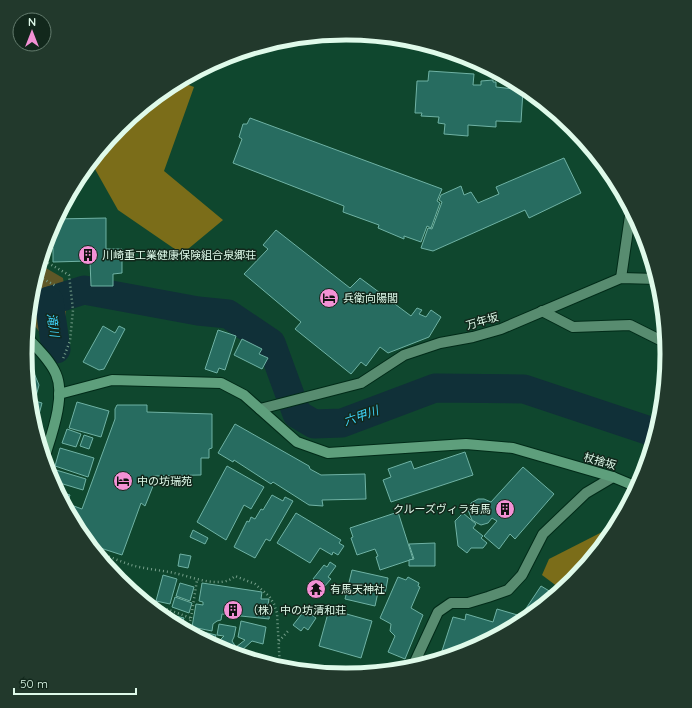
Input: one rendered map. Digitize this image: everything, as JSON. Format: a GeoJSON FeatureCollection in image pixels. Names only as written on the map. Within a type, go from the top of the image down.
{"type":"FeatureCollection","features":[{"type":"Feature","properties":{"kind":"street"},"geometry":{"type":"LineString","coordinates":[[621,278],[630,219]]}},
{"type":"Feature","properties":{"kind":"street","name":"万年坂"},"geometry":{"type":"LineString","coordinates":[[260,409],[361,383],[404,355],[440,343],[473,337],[501,329],[621,278],[650,279]]}},
{"type":"Feature","properties":{"kind":"street"},"geometry":{"type":"LineString","coordinates":[[542,311],[573,327],[630,325],[659,340]]}},
{"type":"Feature","properties":{"kind":"street"},"geometry":{"type":"LineString","coordinates":[[33,343],[47,359],[56,375],[59,394],[58,409],[47,448]]}},
{"type":"Feature","properties":{"kind":"street","name":"杖捨坂"},"geometry":{"type":"LineString","coordinates":[[59,394],[112,380],[221,383],[244,395],[297,442],[328,453],[466,444],[513,448],[613,477],[631,485]]}},
{"type":"Feature","properties":{"kind":"street"},"geometry":{"type":"LineString","coordinates":[[416,660],[438,612],[451,603],[468,603],[508,590],[522,575],[543,534],[586,493],[613,477]]}},
{"type":"Feature","properties":{"kind":"path"},"geometry":{"type":"LineString","coordinates":[[46,262],[69,276],[73,310],[70,341],[56,375]]}},
{"type":"Feature","properties":{"kind":"path"},"geometry":{"type":"LineString","coordinates":[[42,278],[56,286]]}},
{"type":"Feature","properties":{"kind":"path"},"geometry":{"type":"LineString","coordinates":[[104,554],[132,565],[175,573],[197,580],[213,582],[231,580],[235,576],[255,584],[269,596],[277,613],[280,661]]}},
{"type":"Feature","properties":{"kind":"path"},"geometry":{"type":"LineString","coordinates":[[188,625],[191,618],[197,580]]}},
{"type":"Feature","properties":{"kind":"path"},"geometry":{"type":"LineString","coordinates":[[161,607],[191,618]]}},
{"type":"Feature","properties":{"kind":"path"},"geometry":{"type":"LineString","coordinates":[[279,641],[289,630]]}},
{"type":"Feature","properties":{"kind":"shaded area"},"geometry":{"type":"Polygon","coordinates":[[[186,84],[194,87],[164,171],[223,220],[182,254],[118,210],[94,167],[124,132],[155,105],[186,84]]]}},
{"type":"Feature","properties":{"kind":"shaded area"},"geometry":{"type":"Polygon","coordinates":[[[45,267],[63,278],[67,304],[62,342],[46,341],[34,325],[38,293],[45,267]]]}},
{"type":"Feature","properties":{"kind":"shaded area"},"geometry":{"type":"Polygon","coordinates":[[[605,530],[582,561],[557,586],[542,575],[549,559],[605,530]]]}},
{"type":"Feature","properties":{"kind":"building"},"geometry":{"type":"Polygon","coordinates":[[[429,71],[474,74],[473,85],[481,85],[481,81],[493,80],[493,82],[496,82],[496,87],[514,89],[523,95],[521,122],[496,121],[496,127],[468,125],[468,136],[444,134],[445,124],[438,123],[439,117],[421,116],[422,113],[415,113],[417,81],[428,81],[429,71]]]}},
{"type":"Feature","properties":{"kind":"building"},"geometry":{"type":"Polygon","coordinates":[[[250,118],[442,189],[437,201],[440,203],[431,228],[427,226],[421,242],[404,236],[404,239],[378,228],[379,225],[343,212],[344,206],[233,163],[242,139],[239,137],[243,124],[247,124],[250,118]]]}},
{"type":"Feature","properties":{"kind":"building"},"geometry":{"type":"Polygon","coordinates":[[[564,158],[581,193],[529,218],[525,210],[433,251],[421,248],[428,228],[432,229],[442,202],[439,200],[441,195],[461,186],[464,195],[471,192],[478,203],[499,194],[496,187],[564,158]]]}},
{"type":"Feature","properties":{"kind":"building","name":"川崎重工業健康保険組合泉郷荘"},"geometry":{"type":"Polygon","coordinates":[[[106,218],[106,249],[122,249],[122,273],[113,274],[113,286],[91,286],[90,261],[53,262],[53,248],[51,248],[62,219],[106,218]]]}},
{"type":"Feature","properties":{"kind":"building","name":"兵衛向陽閣"},"geometry":{"type":"Polygon","coordinates":[[[276,230],[350,288],[360,278],[411,316],[417,308],[422,310],[419,314],[426,317],[431,310],[441,317],[429,337],[388,353],[380,347],[366,366],[361,362],[351,374],[295,329],[301,322],[244,274],[268,249],[263,245],[276,230]]]}},
{"type":"Feature","properties":{"kind":"building"},"geometry":{"type":"Polygon","coordinates":[[[103,326],[115,333],[119,326],[125,329],[104,369],[99,370],[83,362],[103,326]]]}},
{"type":"Feature","properties":{"kind":"building"},"geometry":{"type":"Polygon","coordinates":[[[218,330],[236,336],[225,370],[219,368],[217,373],[205,369],[218,330]]]}},
{"type":"Feature","properties":{"kind":"building"},"geometry":{"type":"Polygon","coordinates":[[[242,339],[262,349],[259,354],[268,358],[262,369],[234,355],[242,339]]]}},
{"type":"Feature","properties":{"kind":"building"},"geometry":{"type":"Polygon","coordinates":[[[33,373],[39,385],[35,398],[35,395],[33,373]]]}},
{"type":"Feature","properties":{"kind":"building"},"geometry":{"type":"Polygon","coordinates":[[[36,401],[42,403],[38,417],[36,401]]]}},
{"type":"Feature","properties":{"kind":"building"},"geometry":{"type":"Polygon","coordinates":[[[77,402],[109,411],[101,437],[69,428],[77,402]]]}},
{"type":"Feature","properties":{"kind":"building","name":"中の坊瑞苑"},"geometry":{"type":"Polygon","coordinates":[[[117,405],[147,405],[147,412],[212,414],[212,448],[209,449],[209,458],[201,458],[201,475],[153,476],[153,486],[145,506],[141,503],[122,555],[99,548],[71,505],[82,509],[115,419],[115,409],[117,405]]]}},
{"type":"Feature","properties":{"kind":"building"},"geometry":{"type":"Polygon","coordinates":[[[235,424],[309,466],[310,469],[321,475],[365,474],[366,499],[322,500],[323,506],[309,505],[273,482],[271,484],[234,460],[233,462],[218,453],[235,424]]]}},
{"type":"Feature","properties":{"kind":"building"},"geometry":{"type":"Polygon","coordinates":[[[67,429],[81,434],[76,447],[62,443],[67,429]]]}},
{"type":"Feature","properties":{"kind":"building"},"geometry":{"type":"Polygon","coordinates":[[[84,435],[93,438],[89,449],[80,446],[84,435]]]}},
{"type":"Feature","properties":{"kind":"building"},"geometry":{"type":"Polygon","coordinates":[[[60,448],[94,458],[88,477],[55,466],[60,448]]]}},
{"type":"Feature","properties":{"kind":"building"},"geometry":{"type":"Polygon","coordinates":[[[465,452],[473,475],[391,502],[383,480],[391,477],[388,469],[411,461],[414,469],[465,452]]]}},
{"type":"Feature","properties":{"kind":"building"},"geometry":{"type":"Polygon","coordinates":[[[227,466],[264,487],[251,509],[244,505],[226,540],[197,522],[227,466]]]}},
{"type":"Feature","properties":{"kind":"building","name":"クルーズヴィラ有馬"},"geometry":{"type":"Polygon","coordinates":[[[523,467],[554,494],[515,539],[510,534],[499,549],[484,536],[497,521],[492,518],[488,523],[481,525],[472,520],[468,510],[471,503],[478,499],[484,499],[491,502],[523,467]]]}},
{"type":"Feature","properties":{"kind":"building"},"geometry":{"type":"Polygon","coordinates":[[[56,470],[86,479],[83,490],[60,483],[55,472],[56,470]]]}},
{"type":"Feature","properties":{"kind":"building"},"geometry":{"type":"Polygon","coordinates":[[[64,493],[70,495],[68,500],[64,493]]]}},
{"type":"Feature","properties":{"kind":"building"},"geometry":{"type":"Polygon","coordinates":[[[272,495],[283,501],[285,497],[293,501],[270,541],[266,539],[255,558],[234,547],[247,521],[249,522],[251,517],[255,519],[261,509],[263,510],[272,495]]]}},
{"type":"Feature","properties":{"kind":"building"},"geometry":{"type":"Polygon","coordinates":[[[398,512],[413,559],[380,570],[376,557],[378,556],[375,549],[357,555],[351,538],[353,537],[350,528],[398,512]]]}},
{"type":"Feature","properties":{"kind":"building"},"geometry":{"type":"Polygon","coordinates":[[[296,513],[341,540],[339,543],[344,546],[338,555],[333,552],[332,555],[320,548],[310,563],[277,543],[296,513]]]}},
{"type":"Feature","properties":{"kind":"building"},"geometry":{"type":"Polygon","coordinates":[[[463,513],[476,524],[473,528],[483,536],[481,538],[487,543],[483,548],[471,548],[467,553],[458,546],[455,521],[463,513]]]}},
{"type":"Feature","properties":{"kind":"building"},"geometry":{"type":"Polygon","coordinates":[[[193,530],[208,538],[205,544],[190,537],[193,530]]]}},
{"type":"Feature","properties":{"kind":"building"},"geometry":{"type":"Polygon","coordinates":[[[435,543],[435,566],[409,566],[409,560],[414,559],[409,544],[435,543]]]}},
{"type":"Feature","properties":{"kind":"building"},"geometry":{"type":"Polygon","coordinates":[[[180,554],[191,556],[188,568],[178,566],[180,554]]]}},
{"type":"Feature","properties":{"kind":"building"},"geometry":{"type":"Polygon","coordinates":[[[330,562],[336,566],[328,577],[331,579],[319,590],[314,585],[317,582],[313,579],[324,565],[327,567],[330,562]]]}},
{"type":"Feature","properties":{"kind":"building"},"geometry":{"type":"Polygon","coordinates":[[[352,570],[388,578],[385,594],[378,592],[375,606],[345,599],[352,570]]]}},
{"type":"Feature","properties":{"kind":"building"},"geometry":{"type":"Polygon","coordinates":[[[163,575],[177,579],[170,604],[156,601],[163,575]]]}},
{"type":"Feature","properties":{"kind":"building"},"geometry":{"type":"Polygon","coordinates":[[[398,577],[406,580],[408,577],[419,583],[418,586],[420,587],[411,608],[423,615],[405,659],[388,652],[395,636],[390,631],[391,624],[380,618],[398,577]]]}},
{"type":"Feature","properties":{"kind":"building"},"geometry":{"type":"Polygon","coordinates":[[[180,583],[194,587],[190,601],[176,596],[180,583]]]}},
{"type":"Feature","properties":{"kind":"building","name":"（株）中の坊清和荘"},"geometry":{"type":"Polygon","coordinates":[[[202,583],[262,592],[261,599],[269,599],[268,605],[271,605],[269,619],[222,614],[221,620],[213,624],[212,631],[192,627],[196,604],[203,605],[203,602],[199,601],[202,583]]]}},
{"type":"Feature","properties":{"kind":"building"},"geometry":{"type":"Polygon","coordinates":[[[541,586],[551,592],[537,603],[523,613],[541,586]]]}},
{"type":"Feature","properties":{"kind":"building"},"geometry":{"type":"Polygon","coordinates":[[[175,597],[192,603],[189,613],[172,607],[175,597]]]}},
{"type":"Feature","properties":{"kind":"building"},"geometry":{"type":"Polygon","coordinates":[[[330,606],[344,610],[343,613],[372,621],[361,658],[319,646],[330,606]]]}},
{"type":"Feature","properties":{"kind":"building"},"geometry":{"type":"Polygon","coordinates":[[[497,609],[519,615],[485,636],[441,653],[453,617],[465,620],[466,614],[493,622],[497,609]]]}},
{"type":"Feature","properties":{"kind":"building"},"geometry":{"type":"Polygon","coordinates":[[[305,610],[316,618],[308,630],[304,627],[301,631],[293,625],[305,610]]]}},
{"type":"Feature","properties":{"kind":"building"},"geometry":{"type":"Polygon","coordinates":[[[172,615],[184,618],[183,622],[172,615]]]}},
{"type":"Feature","properties":{"kind":"building"},"geometry":{"type":"Polygon","coordinates":[[[241,621],[266,627],[263,644],[252,641],[242,650],[219,641],[224,636],[217,635],[219,624],[236,627],[232,641],[236,647],[245,640],[238,637],[241,621]]]}},
{"type":"Feature","properties":{"kind":"building"},"geometry":{"type":"Polygon","coordinates":[[[198,631],[216,635],[215,639],[207,636],[198,631]]]}},
{"type":"Feature","properties":{"kind":"waterway","name":"六甲川"},"geometry":{"type":"LineString","coordinates":[[49,301],[84,290],[198,311],[228,314],[271,343],[297,414],[314,424],[342,423],[435,388],[524,389],[650,431]]}},
{"type":"Feature","properties":{"kind":"waterway","name":"滝川"},"geometry":{"type":"LineString","coordinates":[[49,301],[56,349]]}},
{"type":"Feature","properties":{"kind":"place","name":"川崎重工業健康保険組合泉郷荘"},"geometry":{"type":"Point","coordinates":[88,255]}},
{"type":"Feature","properties":{"kind":"place","name":"兵衛向陽閣"},"geometry":{"type":"Point","coordinates":[329,298]}},
{"type":"Feature","properties":{"kind":"place","name":"中の坊瑞苑"},"geometry":{"type":"Point","coordinates":[123,481]}},
{"type":"Feature","properties":{"kind":"place","name":"クルーズヴィラ有馬"},"geometry":{"type":"Point","coordinates":[505,509]}},
{"type":"Feature","properties":{"kind":"place","name":"有馬天神社"},"geometry":{"type":"Point","coordinates":[316,589]}},
{"type":"Feature","properties":{"kind":"place","name":"（株）中の坊清和荘"},"geometry":{"type":"Point","coordinates":[233,610]}}]}
